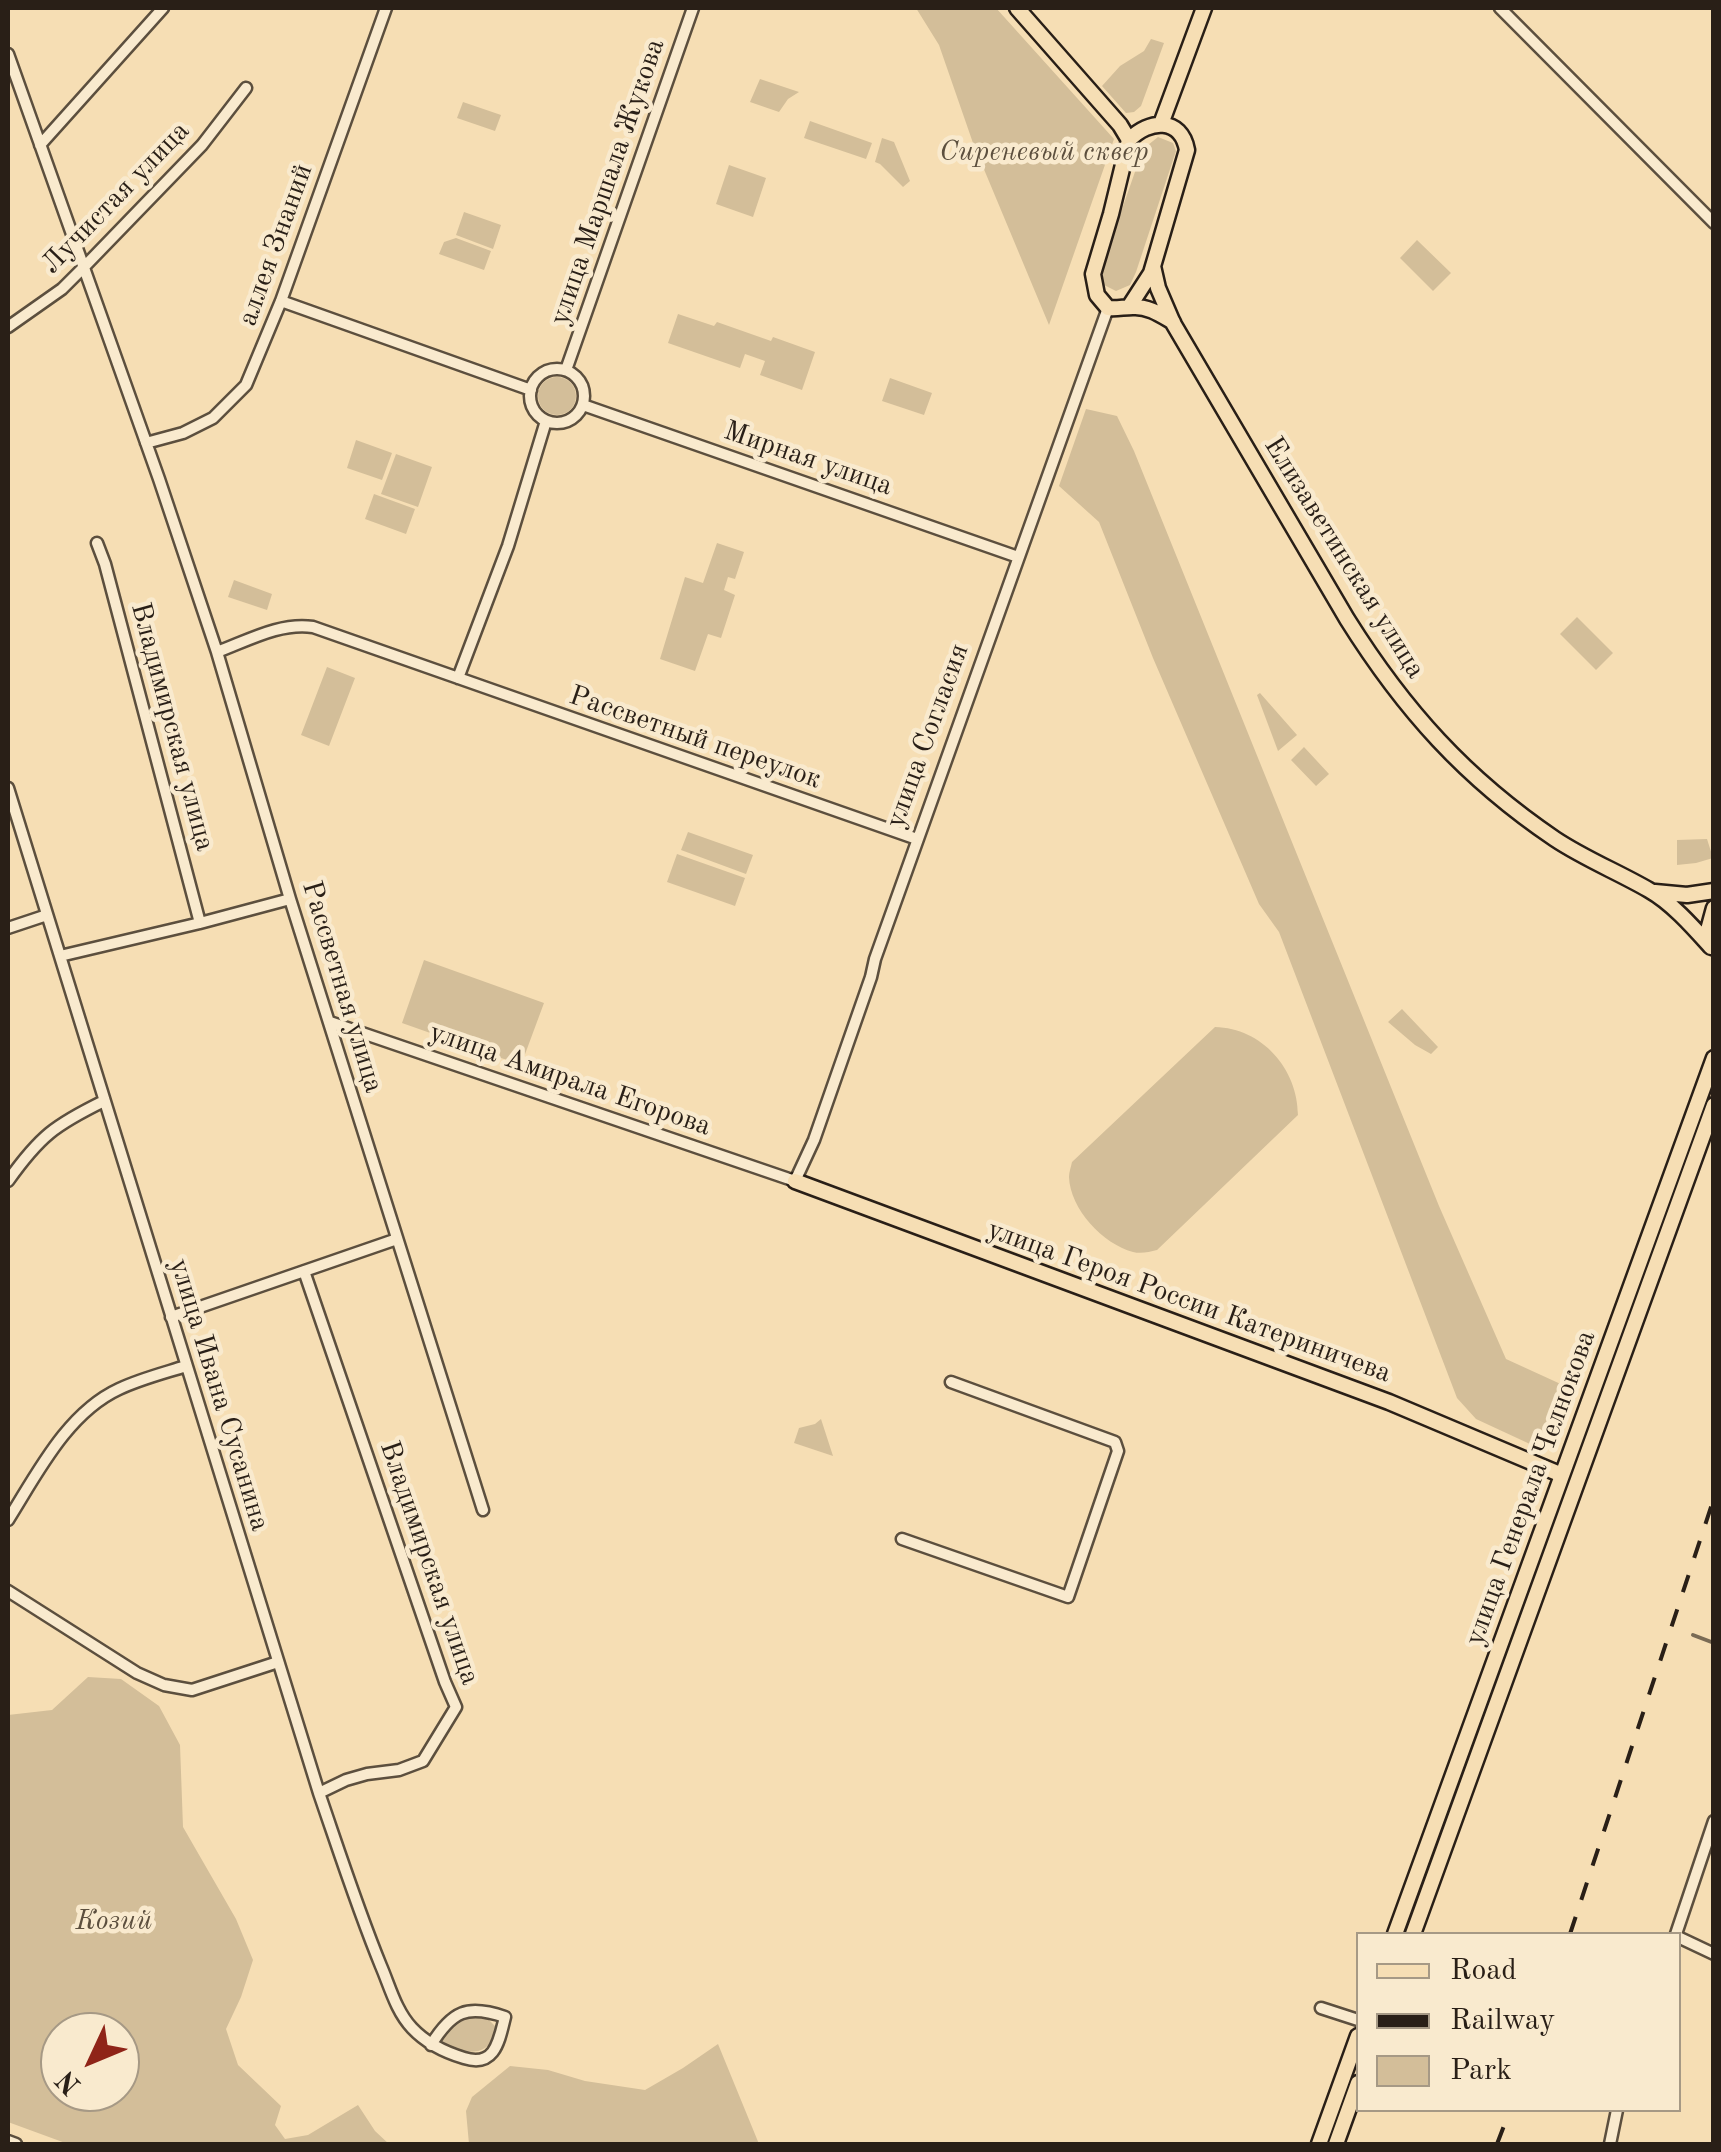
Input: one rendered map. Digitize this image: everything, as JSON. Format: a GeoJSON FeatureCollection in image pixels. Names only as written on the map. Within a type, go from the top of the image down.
{"type":"FeatureCollection","features":[{"type":"Feature","properties":{"kind":"main road"},"geometry":{"type":"LineString","coordinates":[[1016,8],[1129,140]]}},
{"type":"Feature","properties":{"kind":"main road"},"geometry":{"type":"LineString","coordinates":[[1161,124],[1204,8]]}},
{"type":"Feature","properties":{"kind":"main road"},"geometry":{"type":"LineString","coordinates":[[1128,307],[1142,290],[1153,266],[1187,150],[1185,138],[1161,124],[1153,123],[1129,140],[1093,274],[1097,296],[1108,308],[1128,307],[1138,306],[1173,323]]}},
{"type":"Feature","properties":{"kind":"main road","name":"Елизаветинская улица"},"geometry":{"type":"LineString","coordinates":[[1153,266],[1173,323],[1347,619],[1407,706],[1456,760],[1528,820],[1600,866],[1652,892],[1712,949]]}},
{"type":"Feature","properties":{"kind":"main road","name":"Елизаветинская улица"},"geometry":{"type":"LineString","coordinates":[[1652,892],[1687,895],[1714,891]]}},
{"type":"Feature","properties":{"kind":"main road"},"geometry":{"type":"LineString","coordinates":[[1712,949],[1708,930],[1714,908]]}},
{"type":"Feature","properties":{"kind":"main road","name":"улица Генерала Челнокова"},"geometry":{"type":"LineString","coordinates":[[1396,1932],[1714,1058]]}},
{"type":"Feature","properties":{"kind":"main road","name":"улица Генерала Челнокова"},"geometry":{"type":"LineString","coordinates":[[1413,1932],[1714,1105]]}},
{"type":"Feature","properties":{"kind":"main road","name":"улица Героя России Катериничева"},"geometry":{"type":"LineString","coordinates":[[795,1181],[1389,1402],[1562,1475]]}},
{"type":"Feature","properties":{"kind":"main road"},"geometry":{"type":"LineString","coordinates":[[1319,2144],[1356,2042]]}},
{"type":"Feature","properties":{"kind":"main road"},"geometry":{"type":"LineString","coordinates":[[1336,2144],[1356,2089]]}},
{"type":"Feature","properties":{"kind":"street"},"geometry":{"type":"LineString","coordinates":[[40,145],[163,8]]}},
{"type":"Feature","properties":{"kind":"street","name":"аллея Знаний"},"geometry":{"type":"LineString","coordinates":[[146,442],[184,432],[213,418],[236,397],[256,364],[386,8]]}},
{"type":"Feature","properties":{"kind":"street","name":"улица Маршала Жукова"},"geometry":{"type":"LineString","coordinates":[[566,370],[693,8]]}},
{"type":"Feature","properties":{"kind":"street"},"geometry":{"type":"LineString","coordinates":[[1500,8],[1714,222]]}},
{"type":"Feature","properties":{"kind":"street"},"geometry":{"type":"LineString","coordinates":[[8,54],[84,267]]}},
{"type":"Feature","properties":{"kind":"street","name":"Лучистая улица"},"geometry":{"type":"LineString","coordinates":[[8,327],[84,267],[202,145],[246,88]]}},
{"type":"Feature","properties":{"kind":"street","name":"Рассветная улица"},"geometry":{"type":"LineString","coordinates":[[84,267],[217,652],[290,899],[483,1510]]}},
{"type":"Feature","properties":{"kind":"street"},"geometry":{"type":"LineString","coordinates":[[281,301],[531,390]]}},
{"type":"Feature","properties":{"kind":"street","name":"улица Согласия"},"geometry":{"type":"LineString","coordinates":[[795,1181],[814,1140],[916,839],[1108,308]]}},
{"type":"Feature","properties":{"kind":"street"},"geometry":{"type":"LineString","coordinates":[[566,370],[582,384],[583,405],[569,421],[556,424],[546,421],[533,408],[531,390],[543,373],[566,370]]}},
{"type":"Feature","properties":{"kind":"street","name":"Мирная улица"},"geometry":{"type":"LineString","coordinates":[[583,405],[1018,557]]}},
{"type":"Feature","properties":{"kind":"street"},"geometry":{"type":"LineString","coordinates":[[458,678],[508,546],[546,421]]}},
{"type":"Feature","properties":{"kind":"street","name":"Владимирская улица"},"geometry":{"type":"LineString","coordinates":[[97,543],[200,924]]}},
{"type":"Feature","properties":{"kind":"street","name":"Рассветный переулок"},"geometry":{"type":"LineString","coordinates":[[217,652],[282,628],[303,626],[916,839]]}},
{"type":"Feature","properties":{"kind":"street","name":"улица Ивана Сусанина"},"geometry":{"type":"LineString","coordinates":[[8,788],[319,1793],[365,1929],[400,2012],[431,2045]]}},
{"type":"Feature","properties":{"kind":"street"},"geometry":{"type":"LineString","coordinates":[[60,956],[290,899]]}},
{"type":"Feature","properties":{"kind":"street"},"geometry":{"type":"LineString","coordinates":[[8,928],[47,916]]}},
{"type":"Feature","properties":{"kind":"street","name":"улица Амирала Егорова"},"geometry":{"type":"LineString","coordinates":[[330,1022],[795,1181]]}},
{"type":"Feature","properties":{"kind":"street"},"geometry":{"type":"LineString","coordinates":[[8,1181],[48,1132],[104,1101]]}},
{"type":"Feature","properties":{"kind":"street"},"geometry":{"type":"LineString","coordinates":[[172,1317],[397,1238]]}},
{"type":"Feature","properties":{"kind":"street","name":"Владимирская улица"},"geometry":{"type":"LineString","coordinates":[[304,1271],[456,1707],[423,1760],[399,1770],[346,1780],[319,1793]]}},
{"type":"Feature","properties":{"kind":"street"},"geometry":{"type":"LineString","coordinates":[[8,1520],[65,1435],[94,1404],[118,1390],[186,1366]]}},
{"type":"Feature","properties":{"kind":"street"},"geometry":{"type":"LineString","coordinates":[[902,1539],[1068,1597],[1118,1451],[1115,1442],[950,1382]]}},
{"type":"Feature","properties":{"kind":"street"},"geometry":{"type":"LineString","coordinates":[[8,1592],[164,1686],[192,1690],[278,1662]]}},
{"type":"Feature","properties":{"kind":"street"},"geometry":{"type":"LineString","coordinates":[[1678,1932],[1714,1820]]}},
{"type":"Feature","properties":{"kind":"street"},"geometry":{"type":"LineString","coordinates":[[1681,1938],[1714,1954]]}},
{"type":"Feature","properties":{"kind":"street"},"geometry":{"type":"LineString","coordinates":[[1321,2008],[1356,2019]]}},
{"type":"Feature","properties":{"kind":"street"},"geometry":{"type":"LineString","coordinates":[[465,2011],[486,2011],[505,2017],[500,2037],[486,2060],[475,2061],[431,2045],[444,2024],[465,2011]]}},
{"type":"Feature","properties":{"kind":"street"},"geometry":{"type":"LineString","coordinates":[[1610,2144],[1617,2112]]}},
{"type":"Feature","properties":{"kind":"street"},"geometry":{"type":"LineString","coordinates":[[8,2141],[16,2144]]}},
{"type":"Feature","properties":{"kind":"green space","name":"Сиреневый сквер"},"geometry":{"type":"Polygon","coordinates":[[[916,8],[996,8],[1114,139],[1049,325],[973,143],[939,45],[916,8]]]}},
{"type":"Feature","properties":{"kind":"green space"},"geometry":{"type":"Polygon","coordinates":[[[1151,39],[1164,43],[1141,106],[1126,113],[1102,86],[1120,66],[1144,51],[1151,39]]]}},
{"type":"Feature","properties":{"kind":"green space"},"geometry":{"type":"Polygon","coordinates":[[[760,79],[799,92],[779,112],[750,102],[760,79]]]}},
{"type":"Feature","properties":{"kind":"green space"},"geometry":{"type":"Polygon","coordinates":[[[463,102],[501,115],[495,131],[457,118],[463,102]]]}},
{"type":"Feature","properties":{"kind":"green space"},"geometry":{"type":"Polygon","coordinates":[[[810,121],[872,143],[866,159],[804,138],[810,121]]]}},
{"type":"Feature","properties":{"kind":"green space"},"geometry":{"type":"Polygon","coordinates":[[[1158,137],[1173,143],[1176,151],[1136,272],[1130,285],[1116,291],[1104,285],[1101,269],[1143,149],[1158,137]]]}},
{"type":"Feature","properties":{"kind":"green space"},"geometry":{"type":"Polygon","coordinates":[[[882,138],[894,142],[910,181],[903,187],[875,162],[882,138]]]}},
{"type":"Feature","properties":{"kind":"green space"},"geometry":{"type":"Polygon","coordinates":[[[729,165],[766,178],[753,217],[716,204],[729,165]]]}},
{"type":"Feature","properties":{"kind":"green space"},"geometry":{"type":"Polygon","coordinates":[[[464,212],[501,225],[493,249],[456,235],[464,212]]]}},
{"type":"Feature","properties":{"kind":"green space"},"geometry":{"type":"Polygon","coordinates":[[[456,238],[491,251],[484,270],[439,254],[444,242],[456,238]]]}},
{"type":"Feature","properties":{"kind":"green space"},"geometry":{"type":"Polygon","coordinates":[[[1417,240],[1451,273],[1433,291],[1400,258],[1417,240]]]}},
{"type":"Feature","properties":{"kind":"green space"},"geometry":{"type":"Polygon","coordinates":[[[678,314],[714,326],[717,322],[771,341],[773,337],[815,352],[802,390],[760,375],[765,361],[745,354],[740,368],[668,343],[678,314]]]}},
{"type":"Feature","properties":{"kind":"green space"},"geometry":{"type":"Polygon","coordinates":[[[557,377],[570,383],[576,396],[570,409],[557,415],[544,409],[538,396],[544,383],[557,377]]]}},
{"type":"Feature","properties":{"kind":"green space"},"geometry":{"type":"Polygon","coordinates":[[[890,378],[932,393],[924,415],[882,401],[890,378]]]}},
{"type":"Feature","properties":{"kind":"green space"},"geometry":{"type":"Polygon","coordinates":[[[1086,409],[1117,416],[1134,451],[1439,1206],[1506,1359],[1565,1386],[1545,1451],[1476,1419],[1457,1398],[1279,932],[1259,904],[1099,522],[1059,486],[1086,409]]]}},
{"type":"Feature","properties":{"kind":"green space"},"geometry":{"type":"Polygon","coordinates":[[[356,440],[392,453],[382,480],[347,468],[356,440]]]}},
{"type":"Feature","properties":{"kind":"green space"},"geometry":{"type":"Polygon","coordinates":[[[396,454],[432,467],[418,507],[381,494],[396,454]]]}},
{"type":"Feature","properties":{"kind":"green space"},"geometry":{"type":"Polygon","coordinates":[[[374,494],[415,509],[406,534],[365,519],[374,494]]]}},
{"type":"Feature","properties":{"kind":"green space"},"geometry":{"type":"Polygon","coordinates":[[[717,543],[744,552],[735,579],[728,577],[724,590],[735,595],[721,638],[708,634],[695,671],[660,659],[685,577],[703,583],[717,543]]]}},
{"type":"Feature","properties":{"kind":"green space"},"geometry":{"type":"Polygon","coordinates":[[[234,580],[272,594],[267,610],[228,597],[234,580]]]}},
{"type":"Feature","properties":{"kind":"green space"},"geometry":{"type":"Polygon","coordinates":[[[1577,617],[1613,653],[1596,670],[1560,634],[1577,617]]]}},
{"type":"Feature","properties":{"kind":"green space"},"geometry":{"type":"Polygon","coordinates":[[[327,667],[355,678],[329,746],[301,735],[327,667]]]}},
{"type":"Feature","properties":{"kind":"green space"},"geometry":{"type":"Polygon","coordinates":[[[1260,693],[1297,735],[1278,751],[1257,695],[1260,693]]]}},
{"type":"Feature","properties":{"kind":"green space"},"geometry":{"type":"Polygon","coordinates":[[[1304,747],[1329,774],[1316,786],[1291,760],[1304,747]]]}},
{"type":"Feature","properties":{"kind":"green space"},"geometry":{"type":"Polygon","coordinates":[[[688,832],[753,855],[746,874],[681,850],[688,832]]]}},
{"type":"Feature","properties":{"kind":"green space"},"geometry":{"type":"Polygon","coordinates":[[[1707,839],[1713,858],[1677,865],[1677,840],[1707,839]]]}},
{"type":"Feature","properties":{"kind":"green space"},"geometry":{"type":"Polygon","coordinates":[[[677,854],[745,878],[735,906],[667,882],[677,854]]]}},
{"type":"Feature","properties":{"kind":"green space"},"geometry":{"type":"Polygon","coordinates":[[[424,960],[544,1003],[521,1065],[402,1023],[424,960]]]}},
{"type":"Feature","properties":{"kind":"green space"},"geometry":{"type":"Polygon","coordinates":[[[1402,1009],[1438,1047],[1431,1054],[1388,1022],[1402,1009]]]}},
{"type":"Feature","properties":{"kind":"green space"},"geometry":{"type":"Polygon","coordinates":[[[1215,1027],[1248,1035],[1274,1054],[1292,1082],[1298,1115],[1157,1250],[1139,1253],[1122,1248],[1090,1224],[1075,1201],[1069,1177],[1072,1162],[1215,1027]]]}},
{"type":"Feature","properties":{"kind":"green space"},"geometry":{"type":"Polygon","coordinates":[[[821,1419],[833,1456],[794,1443],[799,1428],[821,1419]]]}},
{"type":"Feature","properties":{"kind":"green space","name":"Козий"},"geometry":{"type":"Polygon","coordinates":[[[88,1677],[121,1679],[159,1706],[180,1745],[183,1827],[236,1919],[253,1960],[226,2029],[238,2065],[281,2106],[275,2125],[285,2139],[308,2135],[358,2105],[389,2144],[68,2144],[8,2122],[8,1715],[52,1710],[88,1677]]]}},
{"type":"Feature","properties":{"kind":"green space"},"geometry":{"type":"Polygon","coordinates":[[[486,2017],[496,2027],[493,2038],[482,2050],[458,2049],[440,2040],[452,2024],[486,2017]]]}},
{"type":"Feature","properties":{"kind":"green space"},"geometry":{"type":"Polygon","coordinates":[[[718,2044],[759,2144],[469,2144],[466,2111],[472,2097],[510,2066],[645,2090],[718,2044]]]}},
{"type":"Feature","properties":{"kind":"waterway"},"geometry":{"type":"LineString","coordinates":[[1693,1635],[1714,1643]]}},
{"type":"Feature","properties":{"kind":"railway"},"geometry":{"type":"LineString","coordinates":[[1571,1932],[1714,1498]]}},
{"type":"Feature","properties":{"kind":"railway"},"geometry":{"type":"LineString","coordinates":[[1497,2144],[1509,2112]]}}]}
